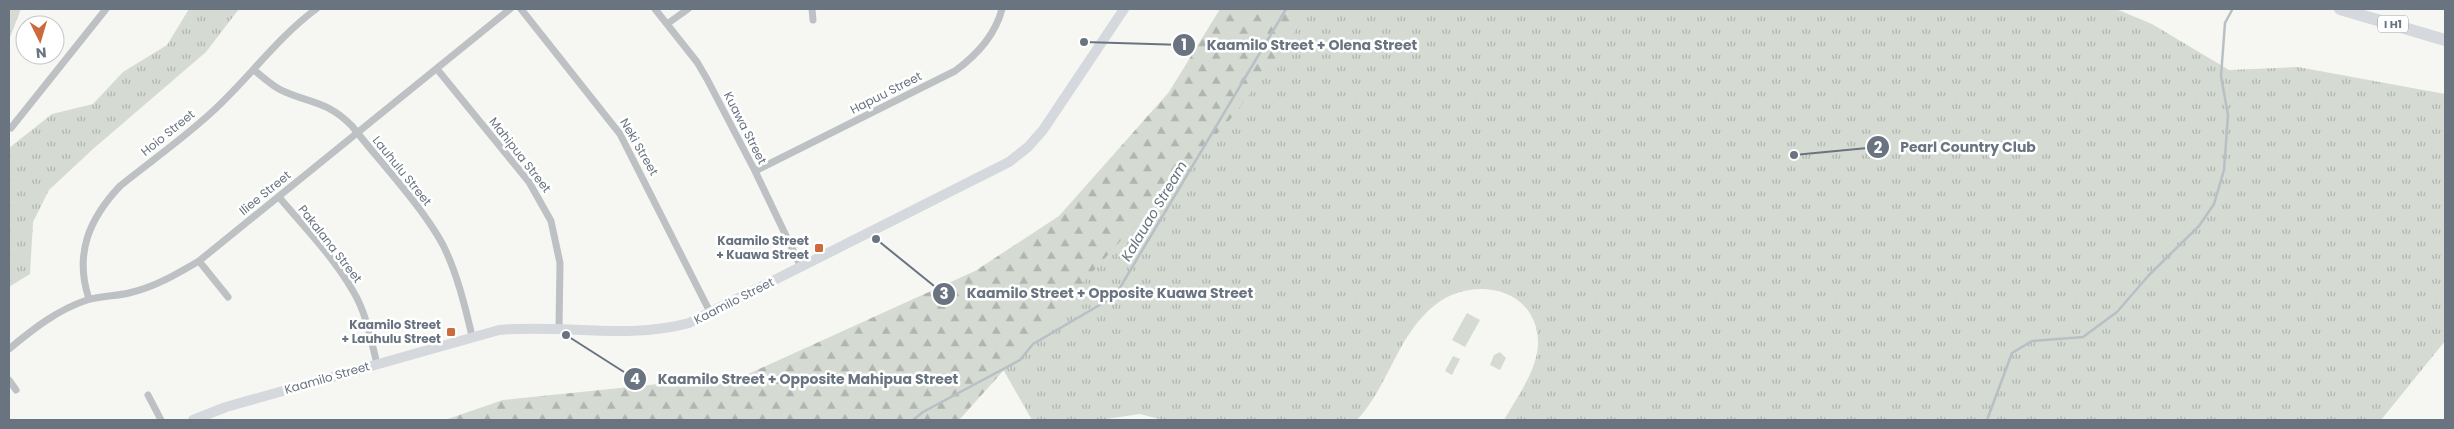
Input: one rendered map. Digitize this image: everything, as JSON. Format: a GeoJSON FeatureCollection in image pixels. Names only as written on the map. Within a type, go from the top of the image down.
{"type":"FeatureCollection","features":[{"type":"Feature","properties":{"kind":"highway","name":"I H1"},"geometry":{"type":"LineString","coordinates":[[2340,9],[2445,40]]}},
{"type":"Feature","properties":{"kind":"street"},"geometry":{"type":"LineString","coordinates":[[11,128],[106,9]]}},
{"type":"Feature","properties":{"kind":"street","name":"Hoio Street"},"geometry":{"type":"LineString","coordinates":[[89,299],[83,268],[84,249],[88,231],[109,198],[120,186],[213,111],[254,70],[285,35],[316,9]]}},
{"type":"Feature","properties":{"kind":"street","name":"Iliee Street"},"geometry":{"type":"LineString","coordinates":[[9,349],[39,324],[66,308],[89,299],[129,293],[154,286],[200,261],[510,9]]}},
{"type":"Feature","properties":{"kind":"street","name":"Neki Street"},"geometry":{"type":"LineString","coordinates":[[521,9],[620,134],[711,314]]}},
{"type":"Feature","properties":{"kind":"street","name":"Kuawa Street"},"geometry":{"type":"LineString","coordinates":[[655,9],[704,74],[755,171],[801,267]]}},
{"type":"Feature","properties":{"kind":"street"},"geometry":{"type":"LineString","coordinates":[[667,24],[688,9]]}},
{"type":"Feature","properties":{"kind":"street"},"geometry":{"type":"LineString","coordinates":[[812,9],[813,20]]}},
{"type":"Feature","properties":{"kind":"street","name":"Hapuu Street"},"geometry":{"type":"LineString","coordinates":[[755,171],[955,71],[972,59],[986,43],[1000,18],[1002,9]]}},
{"type":"Feature","properties":{"kind":"street","name":"Kaamilo Street"},"geometry":{"type":"LineString","coordinates":[[193,420],[226,407],[472,336],[499,330],[527,327],[650,331],[689,324],[977,180],[1009,162],[1022,152],[1043,130],[1124,9]]}},
{"type":"Feature","properties":{"kind":"street","name":"Mahipua Street"},"geometry":{"type":"LineString","coordinates":[[436,69],[529,182],[551,221],[557,241],[560,263],[559,328]]}},
{"type":"Feature","properties":{"kind":"street","name":"Lauhulu Street"},"geometry":{"type":"LineString","coordinates":[[254,70],[282,91],[307,98],[338,112],[357,133],[429,223],[442,244],[453,268],[472,336]]}},
{"type":"Feature","properties":{"kind":"street","name":"Pakalana Street"},"geometry":{"type":"LineString","coordinates":[[279,197],[337,266],[354,292],[364,316],[377,364]]}},
{"type":"Feature","properties":{"kind":"street"},"geometry":{"type":"LineString","coordinates":[[200,261],[228,297]]}},
{"type":"Feature","properties":{"kind":"street"},"geometry":{"type":"LineString","coordinates":[[9,380],[16,390]]}},
{"type":"Feature","properties":{"kind":"street"},"geometry":{"type":"LineString","coordinates":[[148,394],[161,420]]}},
{"type":"Feature","properties":{"kind":"green space"},"geometry":{"type":"Polygon","coordinates":[[[9,9],[21,9],[19,15],[15,15],[15,24],[9,40],[9,9]]]}},
{"type":"Feature","properties":{"kind":"green space"},"geometry":{"type":"Polygon","coordinates":[[[189,9],[239,9],[206,52],[93,149],[49,190],[33,222],[30,274],[9,287],[9,148],[52,114],[93,104],[123,72],[167,45],[189,9]]]}},
{"type":"Feature","properties":{"kind":"green space"},"geometry":{"type":"Polygon","coordinates":[[[1220,9],[1311,9],[1235,114],[959,420],[445,420],[503,400],[746,375],[975,271],[1059,216],[1169,92],[1220,9]]]}},
{"type":"Feature","properties":{"kind":"green space"},"geometry":{"type":"Polygon","coordinates":[[[1248,9],[2116,9],[2152,24],[2229,70],[2298,67],[2445,94],[2445,341],[2381,420],[1504,420],[1531,372],[1535,362],[1538,341],[1534,322],[1526,308],[1514,298],[1499,292],[1483,289],[1466,291],[1450,296],[1435,305],[1422,317],[1402,346],[1368,407],[1357,420],[1163,420],[1140,414],[1099,420],[1032,420],[988,343],[1248,9]]]}},
{"type":"Feature","properties":{"kind":"green space"},"geometry":{"type":"Polygon","coordinates":[[[1467,313],[1480,320],[1465,347],[1452,340],[1467,313]]]}},
{"type":"Feature","properties":{"kind":"green space"},"geometry":{"type":"Polygon","coordinates":[[[1500,352],[1506,358],[1500,370],[1490,365],[1494,355],[1500,352]]]}},
{"type":"Feature","properties":{"kind":"green space"},"geometry":{"type":"Polygon","coordinates":[[[1453,356],[1460,359],[1452,375],[1445,371],[1453,356]]]}},
{"type":"Feature","properties":{"kind":"waterway","name":"Kalauao Stream"},"geometry":{"type":"LineString","coordinates":[[913,420],[923,412],[1020,360],[1033,344],[1115,296],[1286,9]]}},
{"type":"Feature","properties":{"kind":"waterway"},"geometry":{"type":"LineString","coordinates":[[1987,420],[2012,353],[2032,341],[2083,337],[2117,312],[2149,275],[2199,226],[2214,204],[2224,170],[2228,115],[2221,76],[2225,23],[2232,10]]}},
{"type":"Feature","properties":{"kind":"place","name":"Kaamilo Street + Olena Street"},"geometry":{"type":"Point","coordinates":[1084,42]}},
{"type":"Feature","properties":{"kind":"place","name":"Pearl Country Club"},"geometry":{"type":"Point","coordinates":[1794,155]}},
{"type":"Feature","properties":{"kind":"place","name":"Kaamilo Street + Opposite Kuawa Street"},"geometry":{"type":"Point","coordinates":[876,239]}},
{"type":"Feature","properties":{"kind":"place","name":"Kaamilo Street + Kuawa Street"},"geometry":{"type":"Point","coordinates":[819,248]}},
{"type":"Feature","properties":{"kind":"place","name":"Kaamilo Street + Lauhulu Street"},"geometry":{"type":"Point","coordinates":[451,332]}},
{"type":"Feature","properties":{"kind":"place","name":"Kaamilo Street + Opposite Mahipua Street"},"geometry":{"type":"Point","coordinates":[566,335]}}]}
